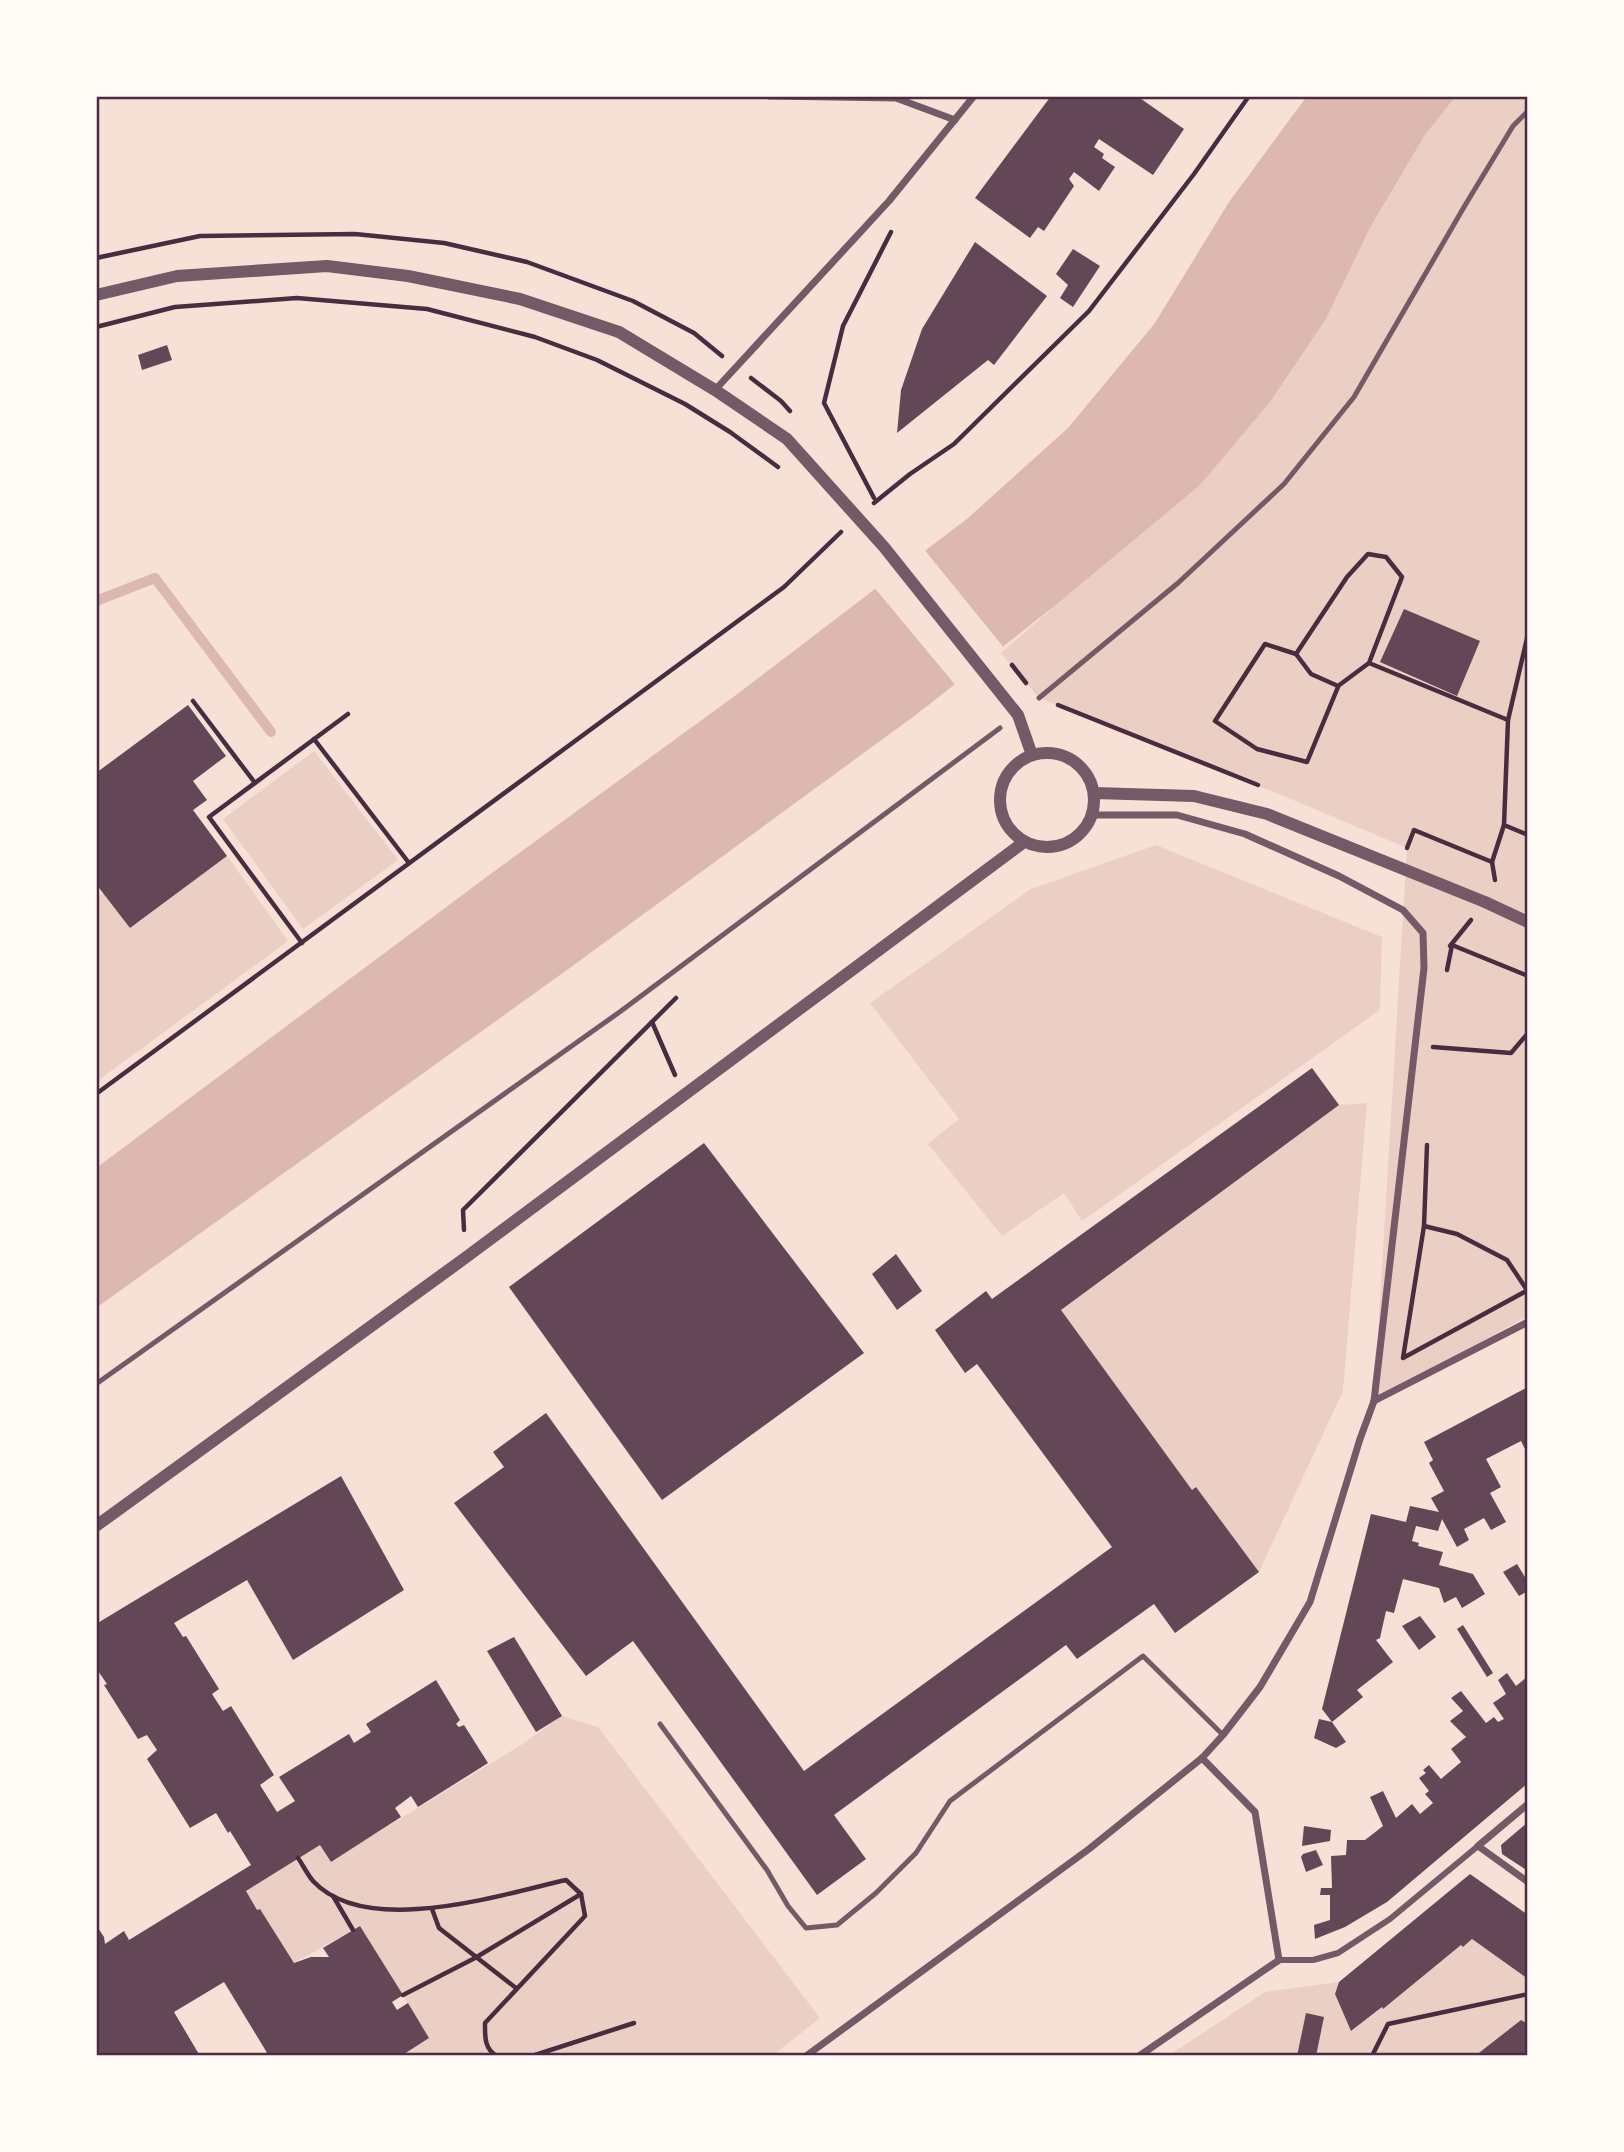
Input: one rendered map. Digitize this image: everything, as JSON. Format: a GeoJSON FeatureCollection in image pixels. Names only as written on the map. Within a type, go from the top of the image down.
{"type":"FeatureCollection","features":[{"type":"Feature","properties":{"kind":"street"},"geometry":{"type":"LineString","coordinates":[[769,96],[896,98],[955,120]]}},
{"type":"Feature","properties":{"kind":"street"},"geometry":{"type":"LineString","coordinates":[[715,390],[889,201],[974,96]]}},
{"type":"Feature","properties":{"kind":"street"},"geometry":{"type":"LineString","coordinates":[[96,295],[177,276],[327,266],[408,276],[520,299],[619,332],[715,390],[788,439],[884,547],[1018,715],[1032,755]]}},
{"type":"Feature","properties":{"kind":"street"},"geometry":{"type":"LineString","coordinates":[[1049,753],[1076,763],[1086,774],[1094,793],[1092,815],[1082,833],[1062,845],[1044,847],[1024,842],[1007,828],[1001,813],[1000,794],[1004,779],[1020,761],[1032,755],[1049,753]]}},
{"type":"Feature","properties":{"kind":"street"},"geometry":{"type":"LineString","coordinates":[[1094,793],[1194,796],[1267,814],[1528,922]]}},
{"type":"Feature","properties":{"kind":"street"},"geometry":{"type":"LineString","coordinates":[[806,2056],[1089,1849],[1202,1758],[1223,1735],[1260,1687],[1310,1602],[1374,1401],[1424,968],[1423,933],[1403,910],[1339,876],[1245,834],[1177,815],[1092,815]]}},
{"type":"Feature","properties":{"kind":"street"},"geometry":{"type":"LineString","coordinates":[[96,1526],[465,1258],[1024,842]]}},
{"type":"Feature","properties":{"kind":"street"},"geometry":{"type":"LineString","coordinates":[[1374,1401],[1528,1322]]}},
{"type":"Feature","properties":{"kind":"street"},"geometry":{"type":"LineString","coordinates":[[1202,1758],[1255,1812],[1279,1960]]}},
{"type":"Feature","properties":{"kind":"street"},"geometry":{"type":"LineString","coordinates":[[1139,2056],[1279,1960],[1313,1960],[1338,1953],[1390,1919],[1528,1804]]}},
{"type":"Feature","properties":{"kind":"street"},"geometry":{"type":"LineString","coordinates":[[1478,1846],[1528,1882]]}},
{"type":"Feature","properties":{"kind":"lane"},"geometry":{"type":"LineString","coordinates":[[1039,698],[1178,583],[1284,484],[1354,397],[1464,206],[1513,126],[1528,111]]}},
{"type":"Feature","properties":{"kind":"lane"},"geometry":{"type":"LineString","coordinates":[[96,1384],[665,979],[1000,728]]}},
{"type":"Feature","properties":{"kind":"lane"},"geometry":{"type":"LineString","coordinates":[[660,1724],[766,1870],[788,1906],[806,1927],[837,1925],[876,1893],[916,1853],[950,1801],[1143,1656],[1223,1735]]}},
{"type":"Feature","properties":{"kind":"path"},"geometry":{"type":"LineString","coordinates":[[889,201],[894,225],[844,326],[824,403],[876,502],[910,474],[954,444],[1088,310],[1194,174],[1249,96]]}},
{"type":"Feature","properties":{"kind":"path"},"geometry":{"type":"LineString","coordinates":[[96,327],[175,307],[297,298],[427,309],[535,337],[597,360],[685,404],[730,432],[780,469]]}},
{"type":"Feature","properties":{"kind":"path"},"geometry":{"type":"LineString","coordinates":[[96,1094],[784,587],[843,530]]}},
{"type":"Feature","properties":{"kind":"path"},"geometry":{"type":"LineString","coordinates":[[1296,654],[1347,577],[1368,554],[1386,557],[1402,576],[1369,663],[1338,686],[1307,762],[1258,749],[1215,721],[1265,644],[1296,654],[1311,674],[1338,686]]}},
{"type":"Feature","properties":{"kind":"path"},"geometry":{"type":"LineString","coordinates":[[1495,883],[1492,862],[1504,825],[1508,720],[1528,634]]}},
{"type":"Feature","properties":{"kind":"path"},"geometry":{"type":"LineString","coordinates":[[1369,663],[1508,720]]}},
{"type":"Feature","properties":{"kind":"path"},"geometry":{"type":"LineString","coordinates":[[1039,698],[1262,787]]}},
{"type":"Feature","properties":{"kind":"path"},"geometry":{"type":"LineString","coordinates":[[193,701],[255,783]]}},
{"type":"Feature","properties":{"kind":"path"},"geometry":{"type":"LineString","coordinates":[[302,943],[209,817],[348,714]]}},
{"type":"Feature","properties":{"kind":"path"},"geometry":{"type":"LineString","coordinates":[[314,738],[409,863]]}},
{"type":"Feature","properties":{"kind":"path"},"geometry":{"type":"LineString","coordinates":[[1504,825],[1528,835]]}},
{"type":"Feature","properties":{"kind":"path"},"geometry":{"type":"LineString","coordinates":[[1395,843],[1407,848],[1415,830],[1492,862]]}},
{"type":"Feature","properties":{"kind":"path"},"geometry":{"type":"LineString","coordinates":[[1444,983],[1452,945],[1528,976]]}},
{"type":"Feature","properties":{"kind":"path"},"geometry":{"type":"LineString","coordinates":[[465,1258],[463,1210],[677,997],[665,979]]}},
{"type":"Feature","properties":{"kind":"path"},"geometry":{"type":"LineString","coordinates":[[652,1022],[684,1095]]}},
{"type":"Feature","properties":{"kind":"path"},"geometry":{"type":"LineString","coordinates":[[1434,1034],[1431,1047],[1511,1053],[1528,1033]]}},
{"type":"Feature","properties":{"kind":"path"},"geometry":{"type":"LineString","coordinates":[[1424,1226],[1457,1234],[1507,1260],[1527,1290],[1403,1358],[1424,1226],[1427,1143]]}},
{"type":"Feature","properties":{"kind":"path"},"geometry":{"type":"LineString","coordinates":[[298,1858],[313,1881],[333,1896],[371,1910],[432,1909],[566,1880],[581,1894],[586,1916],[485,2023],[484,2041],[497,2056]]}},
{"type":"Feature","properties":{"kind":"path"},"geometry":{"type":"LineString","coordinates":[[403,1995],[475,1958],[581,1894]]}},
{"type":"Feature","properties":{"kind":"path"},"geometry":{"type":"LineString","coordinates":[[333,1896],[353,1930]]}},
{"type":"Feature","properties":{"kind":"path"},"geometry":{"type":"LineString","coordinates":[[432,1909],[439,1928],[516,1988]]}},
{"type":"Feature","properties":{"kind":"path"},"geometry":{"type":"LineString","coordinates":[[1372,2056],[1388,2024],[1528,1994]]}},
{"type":"Feature","properties":{"kind":"path"},"geometry":{"type":"LineString","coordinates":[[531,2056],[634,2024]]}},
{"type":"Feature","properties":{"kind":"shaded area"},"geometry":{"type":"Polygon","coordinates":[[[1307,96],[1456,96],[1425,135],[1371,226],[1326,319],[1270,402],[1199,486],[1057,604],[917,714],[567,970],[96,1308],[96,1168],[736,695],[968,518],[1068,428],[1155,323],[1229,202],[1307,96]]]}},
{"type":"Feature","properties":{"kind":"shaded area"},"geometry":{"type":"Polygon","coordinates":[[[1456,96],[1528,96],[1528,1316],[1374,1401],[1407,848],[1039,698],[1001,653],[1057,604],[1270,402],[1326,319],[1371,226],[1425,135],[1456,96]]]}},
{"type":"Feature","properties":{"kind":"shaded area"},"geometry":{"type":"Polygon","coordinates":[[[314,751],[398,860],[303,929],[223,819],[314,751]]]}},
{"type":"Feature","properties":{"kind":"shaded area"},"geometry":{"type":"Polygon","coordinates":[[[1156,845],[1382,937],[1380,1010],[1082,1221],[1064,1193],[1002,1236],[928,1144],[959,1119],[870,1003],[1031,889],[1156,845]]]}},
{"type":"Feature","properties":{"kind":"shaded area"},"geometry":{"type":"Polygon","coordinates":[[[227,856],[288,941],[96,1082],[96,898],[103,893],[130,928],[227,856]]]}},
{"type":"Feature","properties":{"kind":"shaded area"},"geometry":{"type":"Polygon","coordinates":[[[1367,1103],[1343,1391],[1259,1572],[1196,1487],[1192,1490],[1061,1310],[1339,1105],[1367,1103]]]}},
{"type":"Feature","properties":{"kind":"shaded area"},"geometry":{"type":"Polygon","coordinates":[[[562,1716],[598,1727],[820,2018],[772,2056],[401,2056],[429,2038],[360,1926],[294,1963],[260,1909],[257,1910],[246,1891],[320,1845],[331,1861],[521,1745],[562,1716]]]}},
{"type":"Feature","properties":{"kind":"shaded area"},"geometry":{"type":"Polygon","coordinates":[[[1472,1939],[1528,1979],[1528,2024],[1521,2020],[1475,2056],[1168,2056],[1265,1992],[1339,1982],[1335,1994],[1352,2031],[1472,1939]]]}},
{"type":"Feature","properties":{"kind":"pier"},"geometry":{"type":"Polygon","coordinates":[[[923,548],[1005,649],[957,687],[873,586],[923,548]]]}},
{"type":"Feature","properties":{"kind":"building"},"geometry":{"type":"Polygon","coordinates":[[[1051,96],[1137,96],[1184,129],[1153,175],[1099,139],[1094,147],[1104,154],[1102,158],[1115,167],[1099,191],[1074,172],[1069,179],[1074,186],[1044,231],[1038,227],[1030,238],[975,198],[1051,96]]]}},
{"type":"Feature","properties":{"kind":"building"},"geometry":{"type":"Polygon","coordinates":[[[975,242],[1047,296],[994,365],[988,360],[897,433],[901,390],[922,329],[975,242]]]}},
{"type":"Feature","properties":{"kind":"building"},"geometry":{"type":"Polygon","coordinates":[[[1073,249],[1100,266],[1073,307],[1060,298],[1068,285],[1056,274],[1073,249]]]}},
{"type":"Feature","properties":{"kind":"building"},"geometry":{"type":"Polygon","coordinates":[[[167,345],[172,360],[142,370],[138,355],[167,345]]]}},
{"type":"Feature","properties":{"kind":"building"},"geometry":{"type":"Polygon","coordinates":[[[1404,609],[1480,641],[1457,696],[1380,662],[1404,609]]]}},
{"type":"Feature","properties":{"kind":"building"},"geometry":{"type":"Polygon","coordinates":[[[188,705],[226,756],[193,781],[207,800],[193,810],[227,856],[130,928],[96,884],[96,773],[188,705]]]}},
{"type":"Feature","properties":{"kind":"building"},"geometry":{"type":"Polygon","coordinates":[[[1312,1068],[1339,1105],[1061,1310],[1192,1490],[1196,1487],[1259,1572],[1175,1633],[1154,1604],[1077,1659],[1066,1645],[834,1815],[866,1859],[817,1895],[633,1641],[586,1676],[454,1503],[504,1467],[493,1452],[546,1413],[804,1771],[1112,1547],[977,1364],[965,1373],[935,1330],[986,1291],[992,1299],[1312,1068]]]}},
{"type":"Feature","properties":{"kind":"building"},"geometry":{"type":"Polygon","coordinates":[[[704,1143],[864,1353],[662,1500],[509,1287],[704,1143]]]}},
{"type":"Feature","properties":{"kind":"building"},"geometry":{"type":"Polygon","coordinates":[[[896,1254],[922,1291],[897,1310],[872,1274],[896,1254]]]}},
{"type":"Feature","properties":{"kind":"building"},"geometry":{"type":"Polygon","coordinates":[[[1528,1387],[1528,1455],[1521,1441],[1486,1459],[1501,1487],[1490,1493],[1506,1522],[1491,1530],[1484,1518],[1464,1529],[1469,1540],[1457,1547],[1442,1519],[1438,1531],[1416,1526],[1412,1541],[1419,1543],[1418,1546],[1443,1552],[1439,1565],[1473,1574],[1485,1594],[1462,1608],[1456,1597],[1444,1603],[1439,1588],[1403,1579],[1394,1613],[1386,1611],[1380,1638],[1376,1640],[1393,1662],[1357,1690],[1363,1697],[1332,1722],[1322,1709],[1371,1514],[1406,1522],[1410,1506],[1439,1512],[1431,1498],[1444,1491],[1429,1463],[1433,1460],[1424,1442],[1528,1387]]]}},
{"type":"Feature","properties":{"kind":"building"},"geometry":{"type":"Polygon","coordinates":[[[341,1476],[404,1590],[293,1660],[247,1580],[174,1623],[183,1637],[186,1636],[219,1689],[212,1694],[223,1711],[231,1706],[274,1775],[260,1785],[277,1812],[295,1801],[279,1777],[349,1734],[354,1743],[371,1732],[366,1724],[436,1680],[460,1720],[456,1724],[459,1727],[464,1725],[488,1763],[418,1807],[411,1796],[395,1808],[401,1817],[331,1862],[320,1845],[246,1891],[294,1963],[311,1957],[329,1957],[323,1948],[360,1926],[403,1995],[392,2002],[397,2010],[408,2003],[429,2038],[401,2056],[269,2056],[224,1982],[174,2012],[200,2056],[96,2056],[96,1925],[105,1944],[124,1931],[129,1940],[251,1865],[216,1813],[190,1828],[147,1759],[157,1750],[147,1735],[138,1739],[96,1668],[96,1624],[341,1476]]]}},
{"type":"Feature","properties":{"kind":"building"},"geometry":{"type":"Polygon","coordinates":[[[1517,1564],[1528,1582],[1528,1591],[1519,1596],[1503,1572],[1517,1564]]]}},
{"type":"Feature","properties":{"kind":"building"},"geometry":{"type":"Polygon","coordinates":[[[1420,1616],[1436,1637],[1419,1650],[1402,1626],[1420,1616]]]}},
{"type":"Feature","properties":{"kind":"building"},"geometry":{"type":"Polygon","coordinates":[[[1463,1625],[1493,1673],[1487,1677],[1457,1629],[1463,1625]]]}},
{"type":"Feature","properties":{"kind":"building"},"geometry":{"type":"Polygon","coordinates":[[[514,1637],[562,1716],[536,1732],[487,1651],[514,1637]]]}},
{"type":"Feature","properties":{"kind":"building"},"geometry":{"type":"Polygon","coordinates":[[[1507,1673],[1516,1686],[1528,1676],[1528,1783],[1387,1902],[1345,1927],[1315,1939],[1314,1925],[1330,1920],[1330,1895],[1320,1895],[1321,1888],[1332,1888],[1331,1856],[1346,1855],[1347,1840],[1365,1840],[1383,1826],[1370,1797],[1383,1791],[1396,1818],[1412,1804],[1420,1814],[1433,1803],[1425,1794],[1429,1791],[1419,1778],[1426,1773],[1423,1770],[1429,1765],[1441,1779],[1461,1762],[1451,1749],[1466,1737],[1450,1721],[1463,1711],[1451,1698],[1461,1691],[1486,1723],[1494,1717],[1498,1722],[1504,1719],[1493,1703],[1506,1694],[1498,1680],[1507,1673]]]}},
{"type":"Feature","properties":{"kind":"building"},"geometry":{"type":"Polygon","coordinates":[[[1319,1719],[1332,1722],[1346,1742],[1336,1748],[1314,1738],[1319,1719]]]}},
{"type":"Feature","properties":{"kind":"building"},"geometry":{"type":"Polygon","coordinates":[[[1528,1822],[1528,1871],[1502,1854],[1501,1845],[1528,1822]]]}},
{"type":"Feature","properties":{"kind":"building"},"geometry":{"type":"Polygon","coordinates":[[[1304,1826],[1331,1830],[1330,1841],[1302,1846],[1304,1826]]]}},
{"type":"Feature","properties":{"kind":"building"},"geometry":{"type":"Polygon","coordinates":[[[1316,1850],[1323,1865],[1306,1872],[1301,1857],[1316,1850]]]}},
{"type":"Feature","properties":{"kind":"building"},"geometry":{"type":"Polygon","coordinates":[[[1470,1874],[1528,1915],[1528,1979],[1472,1939],[1351,2031],[1335,1994],[1339,1982],[1470,1874]]]}},
{"type":"Feature","properties":{"kind":"building"},"geometry":{"type":"Polygon","coordinates":[[[1306,2013],[1324,2017],[1316,2056],[1297,2056],[1306,2013]]]}},
{"type":"Feature","properties":{"kind":"building"},"geometry":{"type":"Polygon","coordinates":[[[1521,2020],[1528,2024],[1528,2056],[1475,2056],[1521,2020]]]}},
{"type":"Feature","properties":{"kind":"waterway"},"geometry":{"type":"LineString","coordinates":[[96,601],[155,578],[271,732]]}}]}
